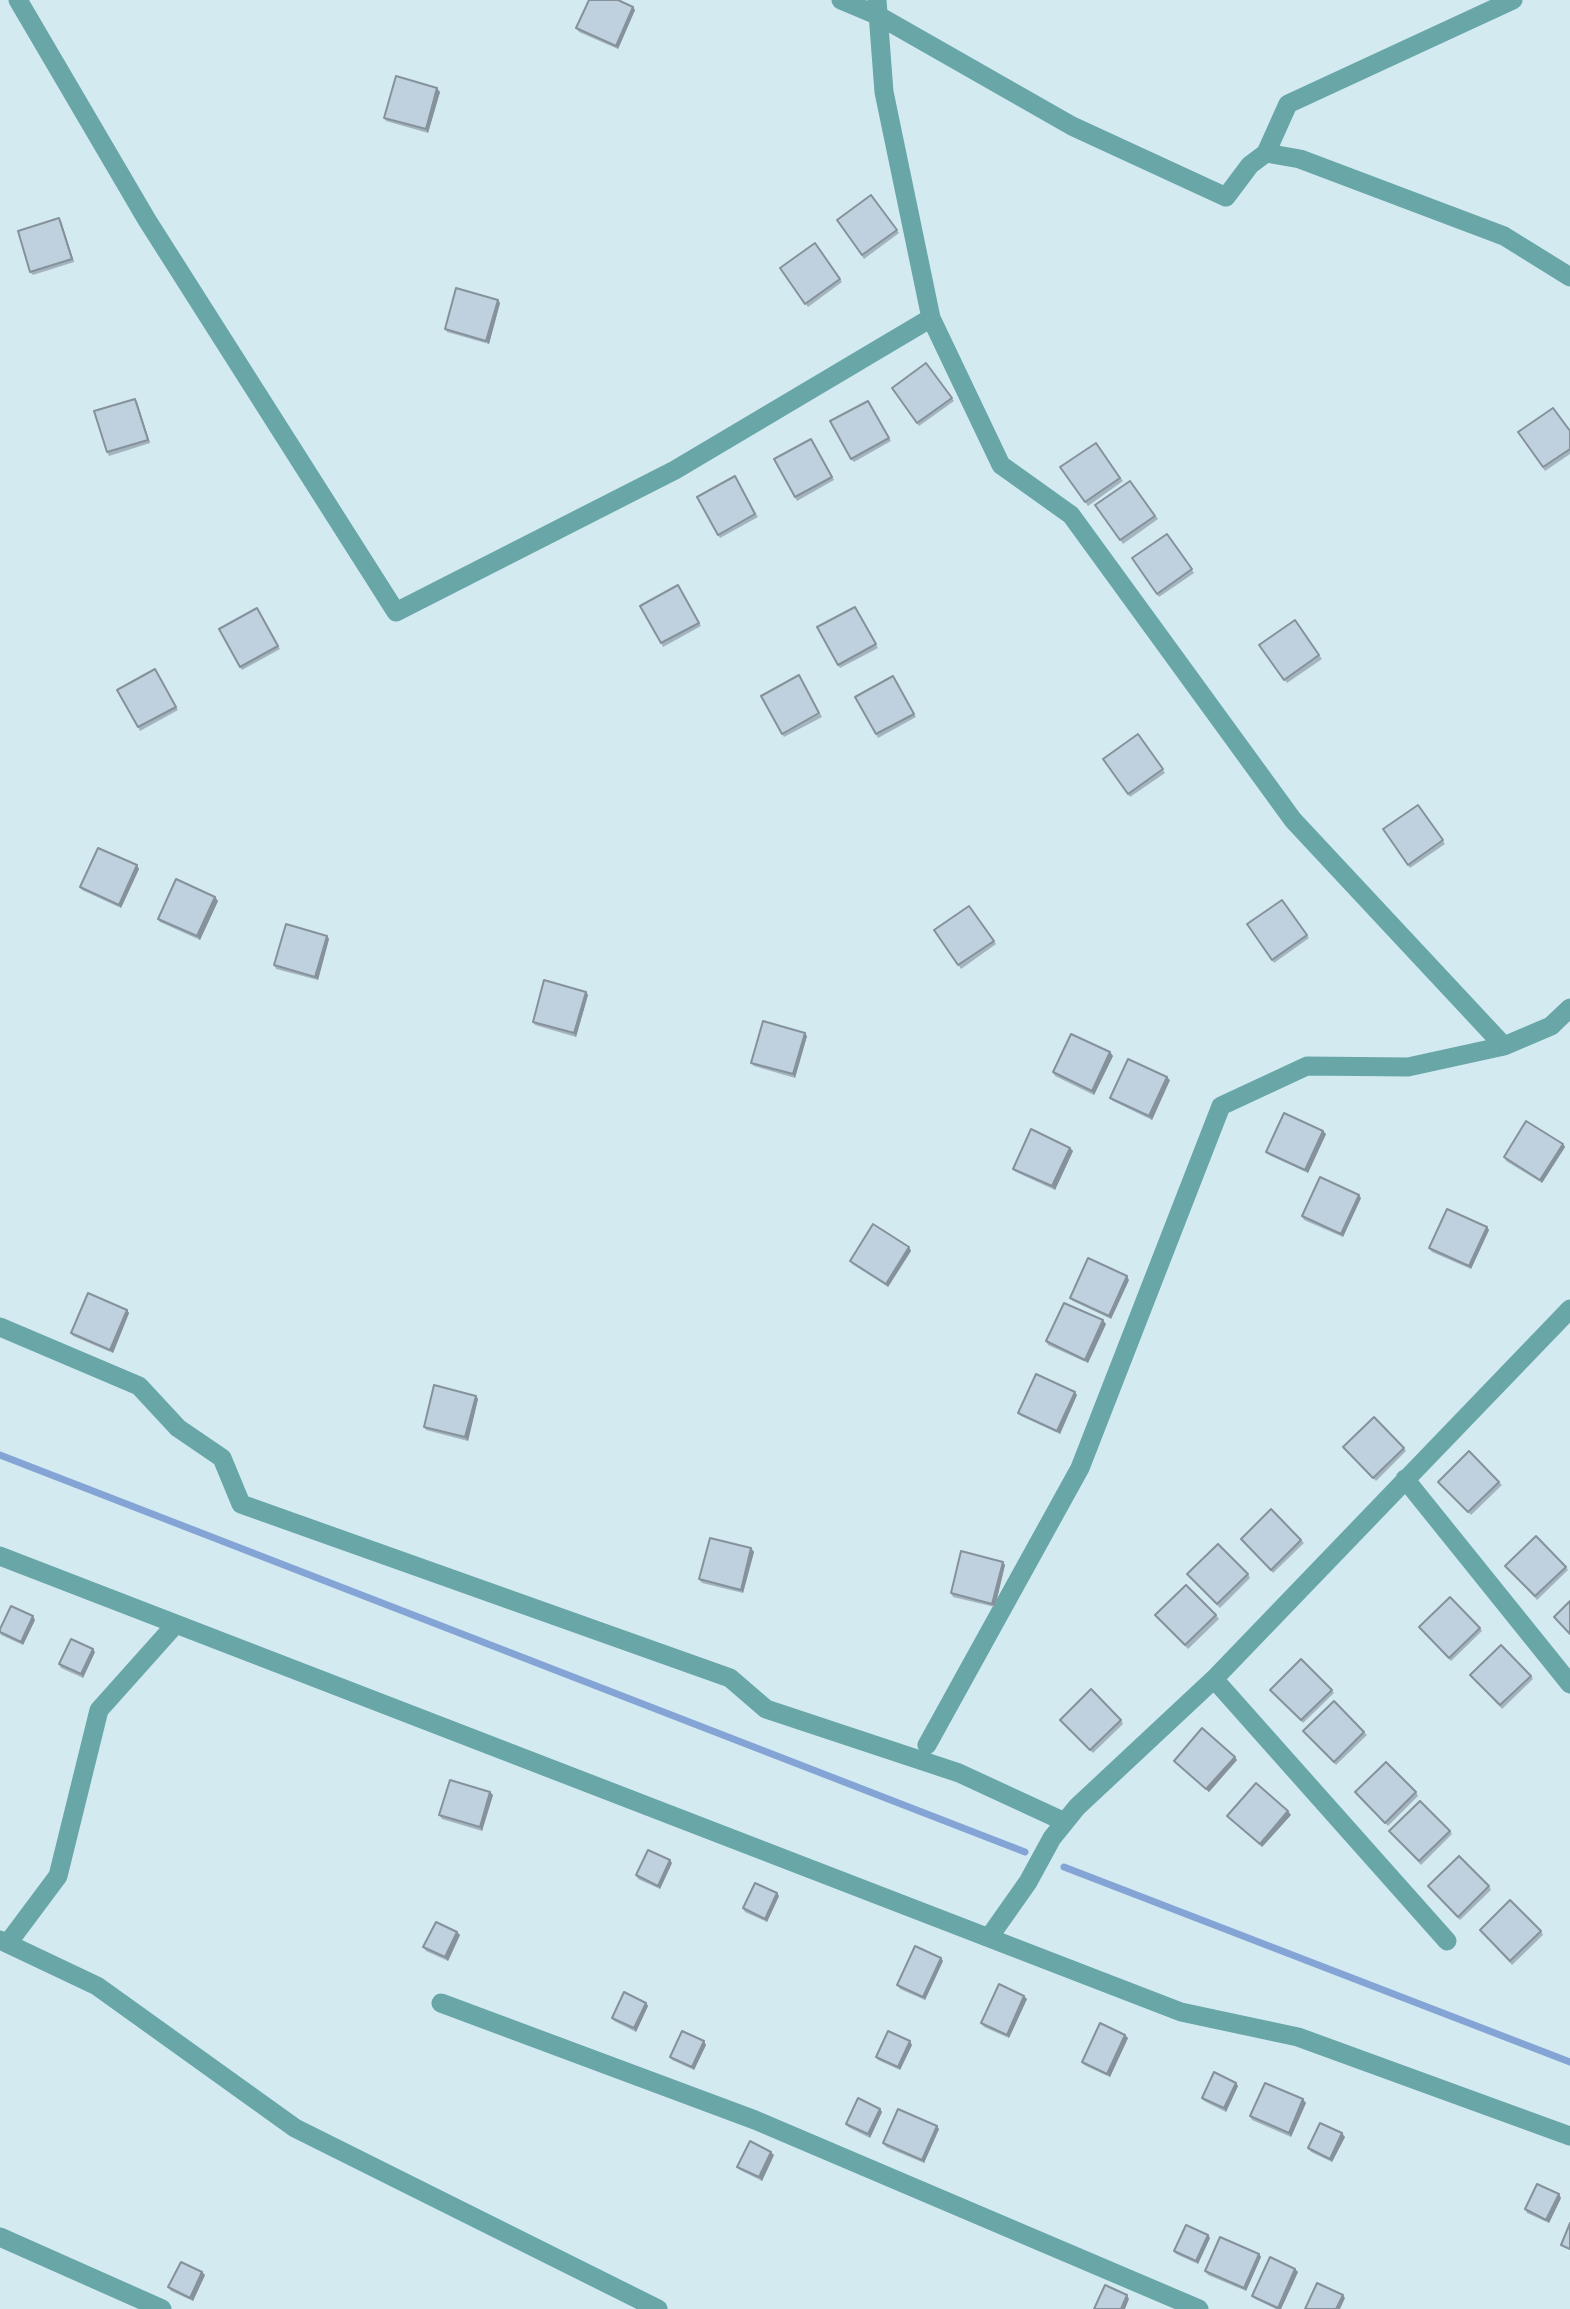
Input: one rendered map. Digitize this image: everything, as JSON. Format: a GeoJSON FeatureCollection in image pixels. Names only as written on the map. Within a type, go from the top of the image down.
{"type":"FeatureCollection","features":[{"type":"Feature","properties":{"kind":"street"},"geometry":{"type":"LineString","coordinates":[[19,0],[147,220],[396,612],[675,470],[931,317]]}},
{"type":"Feature","properties":{"kind":"street"},"geometry":{"type":"LineString","coordinates":[[841,0],[878,8],[1072,126],[1226,197],[1250,165],[1266,153],[1288,104],[1513,0]]}},
{"type":"Feature","properties":{"kind":"street"},"geometry":{"type":"LineString","coordinates":[[878,8],[884,92],[931,317],[1001,465],[1072,515],[1293,820],[1504,1046]]}},
{"type":"Feature","properties":{"kind":"street"},"geometry":{"type":"LineString","coordinates":[[1266,153],[1300,159],[1504,236],[1570,277]]}},
{"type":"Feature","properties":{"kind":"street"},"geometry":{"type":"LineString","coordinates":[[927,1745],[1080,1468],[1221,1106],[1307,1066],[1408,1066],[1504,1046],[1551,1026],[1570,1008]]}},
{"type":"Feature","properties":{"kind":"street"},"geometry":{"type":"LineString","coordinates":[[990,1936],[1065,1822],[1214,1679],[1570,1309]]}},
{"type":"Feature","properties":{"kind":"street"},"geometry":{"type":"LineString","coordinates":[[0,1327],[138,1386],[178,1428],[222,1458],[242,1504],[730,1678],[766,1709],[959,1773],[1065,1822]]}},
{"type":"Feature","properties":{"kind":"street"},"geometry":{"type":"LineString","coordinates":[[1405,1479],[1570,1684]]}},
{"type":"Feature","properties":{"kind":"street"},"geometry":{"type":"LineString","coordinates":[[0,1556],[990,1936],[1181,2012],[1298,2037],[1570,2136]]}},
{"type":"Feature","properties":{"kind":"street"},"geometry":{"type":"LineString","coordinates":[[175,1625],[99,1710],[58,1876],[4,1942],[97,1986],[295,2128],[658,2309]]}},
{"type":"Feature","properties":{"kind":"street"},"geometry":{"type":"LineString","coordinates":[[1214,1679],[1447,1941]]}},
{"type":"Feature","properties":{"kind":"street"},"geometry":{"type":"LineString","coordinates":[[441,2003],[755,2120],[1199,2309]]}},
{"type":"Feature","properties":{"kind":"street"},"geometry":{"type":"LineString","coordinates":[[0,2237],[162,2309]]}},
{"type":"Feature","properties":{"kind":"building"},"geometry":{"type":"Polygon","coordinates":[[[589,0],[618,0],[633,7],[616,46],[576,28],[589,0]]]}},
{"type":"Feature","properties":{"kind":"building"},"geometry":{"type":"Polygon","coordinates":[[[396,76],[437,88],[426,129],[384,118],[396,76]]]}},
{"type":"Feature","properties":{"kind":"building"},"geometry":{"type":"Polygon","coordinates":[[[871,195],[897,230],[862,255],[837,220],[871,195]]]}},
{"type":"Feature","properties":{"kind":"building"},"geometry":{"type":"Polygon","coordinates":[[[59,218],[72,259],[30,272],[18,231],[59,218]]]}},
{"type":"Feature","properties":{"kind":"building"},"geometry":{"type":"Polygon","coordinates":[[[815,243],[840,279],[805,304],[780,268],[815,243]]]}},
{"type":"Feature","properties":{"kind":"building"},"geometry":{"type":"Polygon","coordinates":[[[456,288],[498,300],[486,341],[445,329],[456,288]]]}},
{"type":"Feature","properties":{"kind":"building"},"geometry":{"type":"Polygon","coordinates":[[[926,363],[952,398],[917,423],[892,388],[926,363]]]}},
{"type":"Feature","properties":{"kind":"building"},"geometry":{"type":"Polygon","coordinates":[[[135,399],[148,440],[107,452],[94,411],[135,399]]]}},
{"type":"Feature","properties":{"kind":"building"},"geometry":{"type":"Polygon","coordinates":[[[868,401],[889,438],[851,459],[830,421],[868,401]]]}},
{"type":"Feature","properties":{"kind":"building"},"geometry":{"type":"Polygon","coordinates":[[[1553,408],[1570,431],[1570,449],[1543,467],[1518,432],[1553,408]]]}},
{"type":"Feature","properties":{"kind":"building"},"geometry":{"type":"Polygon","coordinates":[[[811,439],[832,477],[795,497],[774,459],[811,439]]]}},
{"type":"Feature","properties":{"kind":"building"},"geometry":{"type":"Polygon","coordinates":[[[1096,443],[1120,478],[1085,502],[1060,467],[1096,443]]]}},
{"type":"Feature","properties":{"kind":"building"},"geometry":{"type":"Polygon","coordinates":[[[735,476],[755,514],[718,535],[697,497],[735,476]]]}},
{"type":"Feature","properties":{"kind":"building"},"geometry":{"type":"Polygon","coordinates":[[[1130,481],[1155,516],[1120,540],[1095,505],[1130,481]]]}},
{"type":"Feature","properties":{"kind":"building"},"geometry":{"type":"Polygon","coordinates":[[[1167,534],[1192,569],[1157,594],[1132,558],[1167,534]]]}},
{"type":"Feature","properties":{"kind":"building"},"geometry":{"type":"Polygon","coordinates":[[[678,585],[699,623],[661,643],[640,606],[678,585]]]}},
{"type":"Feature","properties":{"kind":"building"},"geometry":{"type":"Polygon","coordinates":[[[855,607],[876,644],[838,665],[817,627],[855,607]]]}},
{"type":"Feature","properties":{"kind":"building"},"geometry":{"type":"Polygon","coordinates":[[[257,608],[278,646],[240,667],[219,629],[257,608]]]}},
{"type":"Feature","properties":{"kind":"building"},"geometry":{"type":"Polygon","coordinates":[[[1295,620],[1319,655],[1284,680],[1259,645],[1295,620]]]}},
{"type":"Feature","properties":{"kind":"building"},"geometry":{"type":"Polygon","coordinates":[[[155,669],[176,707],[138,727],[117,690],[155,669]]]}},
{"type":"Feature","properties":{"kind":"building"},"geometry":{"type":"Polygon","coordinates":[[[799,675],[819,713],[782,734],[761,696],[799,675]]]}},
{"type":"Feature","properties":{"kind":"building"},"geometry":{"type":"Polygon","coordinates":[[[893,676],[914,714],[876,734],[855,697],[893,676]]]}},
{"type":"Feature","properties":{"kind":"building"},"geometry":{"type":"Polygon","coordinates":[[[1138,734],[1163,769],[1128,794],[1103,759],[1138,734]]]}},
{"type":"Feature","properties":{"kind":"building"},"geometry":{"type":"Polygon","coordinates":[[[1418,805],[1443,840],[1408,865],[1383,829],[1418,805]]]}},
{"type":"Feature","properties":{"kind":"building"},"geometry":{"type":"Polygon","coordinates":[[[98,848],[137,865],[119,905],[80,887],[98,848]]]}},
{"type":"Feature","properties":{"kind":"building"},"geometry":{"type":"Polygon","coordinates":[[[176,879],[215,897],[197,936],[158,919],[176,879]]]}},
{"type":"Feature","properties":{"kind":"building"},"geometry":{"type":"Polygon","coordinates":[[[1282,900],[1307,935],[1272,960],[1247,924],[1282,900]]]}},
{"type":"Feature","properties":{"kind":"building"},"geometry":{"type":"Polygon","coordinates":[[[969,906],[994,941],[958,965],[934,930],[969,906]]]}},
{"type":"Feature","properties":{"kind":"building"},"geometry":{"type":"Polygon","coordinates":[[[286,924],[327,936],[315,977],[274,965],[286,924]]]}},
{"type":"Feature","properties":{"kind":"building"},"geometry":{"type":"Polygon","coordinates":[[[544,980],[586,992],[574,1033],[533,1022],[544,980]]]}},
{"type":"Feature","properties":{"kind":"building"},"geometry":{"type":"Polygon","coordinates":[[[763,1021],[805,1033],[793,1074],[751,1063],[763,1021]]]}},
{"type":"Feature","properties":{"kind":"building"},"geometry":{"type":"Polygon","coordinates":[[[1071,1034],[1110,1052],[1092,1091],[1053,1072],[1071,1034]]]}},
{"type":"Feature","properties":{"kind":"building"},"geometry":{"type":"Polygon","coordinates":[[[1128,1059],[1167,1077],[1149,1116],[1110,1098],[1128,1059]]]}},
{"type":"Feature","properties":{"kind":"building"},"geometry":{"type":"Polygon","coordinates":[[[1284,1113],[1323,1131],[1305,1170],[1266,1152],[1284,1113]]]}},
{"type":"Feature","properties":{"kind":"building"},"geometry":{"type":"Polygon","coordinates":[[[1526,1121],[1563,1144],[1540,1180],[1504,1157],[1526,1121]]]}},
{"type":"Feature","properties":{"kind":"building"},"geometry":{"type":"Polygon","coordinates":[[[1031,1129],[1070,1148],[1052,1186],[1013,1169],[1031,1129]]]}},
{"type":"Feature","properties":{"kind":"building"},"geometry":{"type":"Polygon","coordinates":[[[1320,1177],[1359,1195],[1341,1234],[1302,1216],[1320,1177]]]}},
{"type":"Feature","properties":{"kind":"building"},"geometry":{"type":"Polygon","coordinates":[[[1447,1209],[1487,1227],[1469,1266],[1429,1248],[1447,1209]]]}},
{"type":"Feature","properties":{"kind":"building"},"geometry":{"type":"Polygon","coordinates":[[[873,1224],[909,1247],[886,1284],[850,1261],[873,1224]]]}},
{"type":"Feature","properties":{"kind":"building"},"geometry":{"type":"Polygon","coordinates":[[[1088,1258],[1127,1276],[1109,1316],[1070,1298],[1088,1258]]]}},
{"type":"Feature","properties":{"kind":"building"},"geometry":{"type":"Polygon","coordinates":[[[88,1293],[127,1310],[110,1350],[71,1333],[88,1293]]]}},
{"type":"Feature","properties":{"kind":"building"},"geometry":{"type":"Polygon","coordinates":[[[1064,1303],[1103,1320],[1085,1360],[1046,1341],[1064,1303]]]}},
{"type":"Feature","properties":{"kind":"building"},"geometry":{"type":"Polygon","coordinates":[[[1036,1374],[1075,1392],[1057,1431],[1018,1413],[1036,1374]]]}},
{"type":"Feature","properties":{"kind":"building"},"geometry":{"type":"Polygon","coordinates":[[[434,1385],[476,1396],[465,1437],[424,1427],[434,1385]]]}},
{"type":"Feature","properties":{"kind":"building"},"geometry":{"type":"Polygon","coordinates":[[[1374,1417],[1404,1448],[1373,1478],[1343,1447],[1374,1417]]]}},
{"type":"Feature","properties":{"kind":"building"},"geometry":{"type":"Polygon","coordinates":[[[1469,1451],[1499,1482],[1468,1512],[1438,1482],[1469,1451]]]}},
{"type":"Feature","properties":{"kind":"building"},"geometry":{"type":"Polygon","coordinates":[[[1271,1509],[1301,1540],[1271,1570],[1241,1539],[1271,1509]]]}},
{"type":"Feature","properties":{"kind":"building"},"geometry":{"type":"Polygon","coordinates":[[[1536,1536],[1566,1567],[1535,1596],[1505,1566],[1536,1536]]]}},
{"type":"Feature","properties":{"kind":"building"},"geometry":{"type":"Polygon","coordinates":[[[710,1538],[751,1548],[741,1590],[699,1579],[710,1538]]]}},
{"type":"Feature","properties":{"kind":"building"},"geometry":{"type":"Polygon","coordinates":[[[1218,1544],[1248,1574],[1217,1604],[1187,1574],[1218,1544]]]}},
{"type":"Feature","properties":{"kind":"building"},"geometry":{"type":"Polygon","coordinates":[[[961,1551],[1003,1562],[992,1604],[951,1593],[961,1551]]]}},
{"type":"Feature","properties":{"kind":"building"},"geometry":{"type":"Polygon","coordinates":[[[1186,1585],[1216,1615],[1185,1645],[1155,1615],[1186,1585]]]}},
{"type":"Feature","properties":{"kind":"building"},"geometry":{"type":"Polygon","coordinates":[[[1450,1597],[1480,1628],[1449,1658],[1419,1627],[1450,1597]]]}},
{"type":"Feature","properties":{"kind":"building"},"geometry":{"type":"Polygon","coordinates":[[[1570,1601],[1570,1634],[1554,1617],[1570,1601]]]}},
{"type":"Feature","properties":{"kind":"building"},"geometry":{"type":"Polygon","coordinates":[[[11,1606],[33,1616],[21,1642],[0,1632],[11,1606]]]}},
{"type":"Feature","properties":{"kind":"building"},"geometry":{"type":"Polygon","coordinates":[[[71,1639],[93,1649],[81,1674],[59,1664],[71,1639]]]}},
{"type":"Feature","properties":{"kind":"building"},"geometry":{"type":"Polygon","coordinates":[[[1501,1645],[1531,1676],[1500,1705],[1470,1675],[1501,1645]]]}},
{"type":"Feature","properties":{"kind":"building"},"geometry":{"type":"Polygon","coordinates":[[[1301,1659],[1332,1690],[1301,1720],[1270,1690],[1301,1659]]]}},
{"type":"Feature","properties":{"kind":"building"},"geometry":{"type":"Polygon","coordinates":[[[1091,1689],[1121,1720],[1090,1750],[1060,1720],[1091,1689]]]}},
{"type":"Feature","properties":{"kind":"building"},"geometry":{"type":"Polygon","coordinates":[[[1334,1701],[1364,1732],[1334,1762],[1303,1731],[1334,1701]]]}},
{"type":"Feature","properties":{"kind":"building"},"geometry":{"type":"Polygon","coordinates":[[[1202,1728],[1235,1757],[1206,1789],[1174,1761],[1202,1728]]]}},
{"type":"Feature","properties":{"kind":"building"},"geometry":{"type":"Polygon","coordinates":[[[1386,1762],[1416,1792],[1385,1823],[1355,1792],[1386,1762]]]}},
{"type":"Feature","properties":{"kind":"building"},"geometry":{"type":"Polygon","coordinates":[[[450,1780],[490,1792],[480,1827],[439,1815],[450,1780]]]}},
{"type":"Feature","properties":{"kind":"building"},"geometry":{"type":"Polygon","coordinates":[[[1256,1783],[1288,1811],[1260,1844],[1227,1816],[1256,1783]]]}},
{"type":"Feature","properties":{"kind":"building"},"geometry":{"type":"Polygon","coordinates":[[[1420,1801],[1450,1831],[1419,1861],[1389,1831],[1420,1801]]]}},
{"type":"Feature","properties":{"kind":"building"},"geometry":{"type":"Polygon","coordinates":[[[648,1850],[670,1860],[658,1886],[636,1875],[648,1850]]]}},
{"type":"Feature","properties":{"kind":"building"},"geometry":{"type":"Polygon","coordinates":[[[1459,1856],[1489,1886],[1458,1917],[1428,1886],[1459,1856]]]}},
{"type":"Feature","properties":{"kind":"building"},"geometry":{"type":"Polygon","coordinates":[[[755,1883],[777,1893],[765,1919],[743,1908],[755,1883]]]}},
{"type":"Feature","properties":{"kind":"building"},"geometry":{"type":"Polygon","coordinates":[[[1510,1900],[1541,1931],[1510,1961],[1480,1930],[1510,1900]]]}},
{"type":"Feature","properties":{"kind":"building"},"geometry":{"type":"Polygon","coordinates":[[[436,1922],[457,1932],[445,1957],[423,1947],[436,1922]]]}},
{"type":"Feature","properties":{"kind":"building"},"geometry":{"type":"Polygon","coordinates":[[[915,1946],[941,1958],[923,1997],[897,1985],[915,1946]]]}},
{"type":"Feature","properties":{"kind":"building"},"geometry":{"type":"Polygon","coordinates":[[[999,1984],[1024,1996],[1007,2035],[981,2023],[999,1984]]]}},
{"type":"Feature","properties":{"kind":"building"},"geometry":{"type":"Polygon","coordinates":[[[624,1992],[646,2003],[634,2028],[612,2018],[624,1992]]]}},
{"type":"Feature","properties":{"kind":"building"},"geometry":{"type":"Polygon","coordinates":[[[1100,2023],[1125,2035],[1107,2074],[1082,2062],[1100,2023]]]}},
{"type":"Feature","properties":{"kind":"building"},"geometry":{"type":"Polygon","coordinates":[[[682,2031],[704,2041],[692,2067],[670,2057],[682,2031]]]}},
{"type":"Feature","properties":{"kind":"building"},"geometry":{"type":"Polygon","coordinates":[[[888,2031],[910,2041],[898,2067],[876,2057],[888,2031]]]}},
{"type":"Feature","properties":{"kind":"building"},"geometry":{"type":"Polygon","coordinates":[[[1214,2072],[1236,2083],[1224,2108],[1202,2098],[1214,2072]]]}},
{"type":"Feature","properties":{"kind":"building"},"geometry":{"type":"Polygon","coordinates":[[[1265,2083],[1303,2099],[1289,2133],[1250,2116],[1265,2083]]]}},
{"type":"Feature","properties":{"kind":"building"},"geometry":{"type":"Polygon","coordinates":[[[858,2098],[880,2109],[868,2134],[846,2124],[858,2098]]]}},
{"type":"Feature","properties":{"kind":"building"},"geometry":{"type":"Polygon","coordinates":[[[898,2109],[937,2126],[922,2160],[883,2143],[898,2109]]]}},
{"type":"Feature","properties":{"kind":"building"},"geometry":{"type":"Polygon","coordinates":[[[1320,2123],[1342,2133],[1330,2159],[1308,2148],[1320,2123]]]}},
{"type":"Feature","properties":{"kind":"building"},"geometry":{"type":"Polygon","coordinates":[[[750,2141],[771,2152],[759,2177],[737,2167],[750,2141]]]}},
{"type":"Feature","properties":{"kind":"building"},"geometry":{"type":"Polygon","coordinates":[[[1537,2184],[1559,2194],[1546,2220],[1525,2209],[1537,2184]]]}},
{"type":"Feature","properties":{"kind":"building"},"geometry":{"type":"Polygon","coordinates":[[[1570,2223],[1570,2249],[1561,2245],[1570,2223]]]}},
{"type":"Feature","properties":{"kind":"building"},"geometry":{"type":"Polygon","coordinates":[[[1186,2225],[1208,2235],[1196,2261],[1174,2251],[1186,2225]]]}},
{"type":"Feature","properties":{"kind":"building"},"geometry":{"type":"Polygon","coordinates":[[[1220,2237],[1259,2254],[1244,2288],[1205,2271],[1220,2237]]]}},
{"type":"Feature","properties":{"kind":"building"},"geometry":{"type":"Polygon","coordinates":[[[1270,2257],[1295,2269],[1278,2308],[1252,2296],[1270,2257]]]}},
{"type":"Feature","properties":{"kind":"building"},"geometry":{"type":"Polygon","coordinates":[[[181,2262],[202,2272],[190,2298],[168,2287],[181,2262]]]}},
{"type":"Feature","properties":{"kind":"building"},"geometry":{"type":"Polygon","coordinates":[[[1317,2283],[1343,2295],[1336,2309],[1305,2309],[1317,2283]]]}},
{"type":"Feature","properties":{"kind":"building"},"geometry":{"type":"Polygon","coordinates":[[[1105,2285],[1127,2295],[1121,2309],[1094,2309],[1105,2285]]]}},
{"type":"Feature","properties":{"kind":"waterway"},"geometry":{"type":"LineString","coordinates":[[0,1455],[1025,1852]]}},
{"type":"Feature","properties":{"kind":"waterway"},"geometry":{"type":"LineString","coordinates":[[1064,1867],[1570,2062]]}}]}
